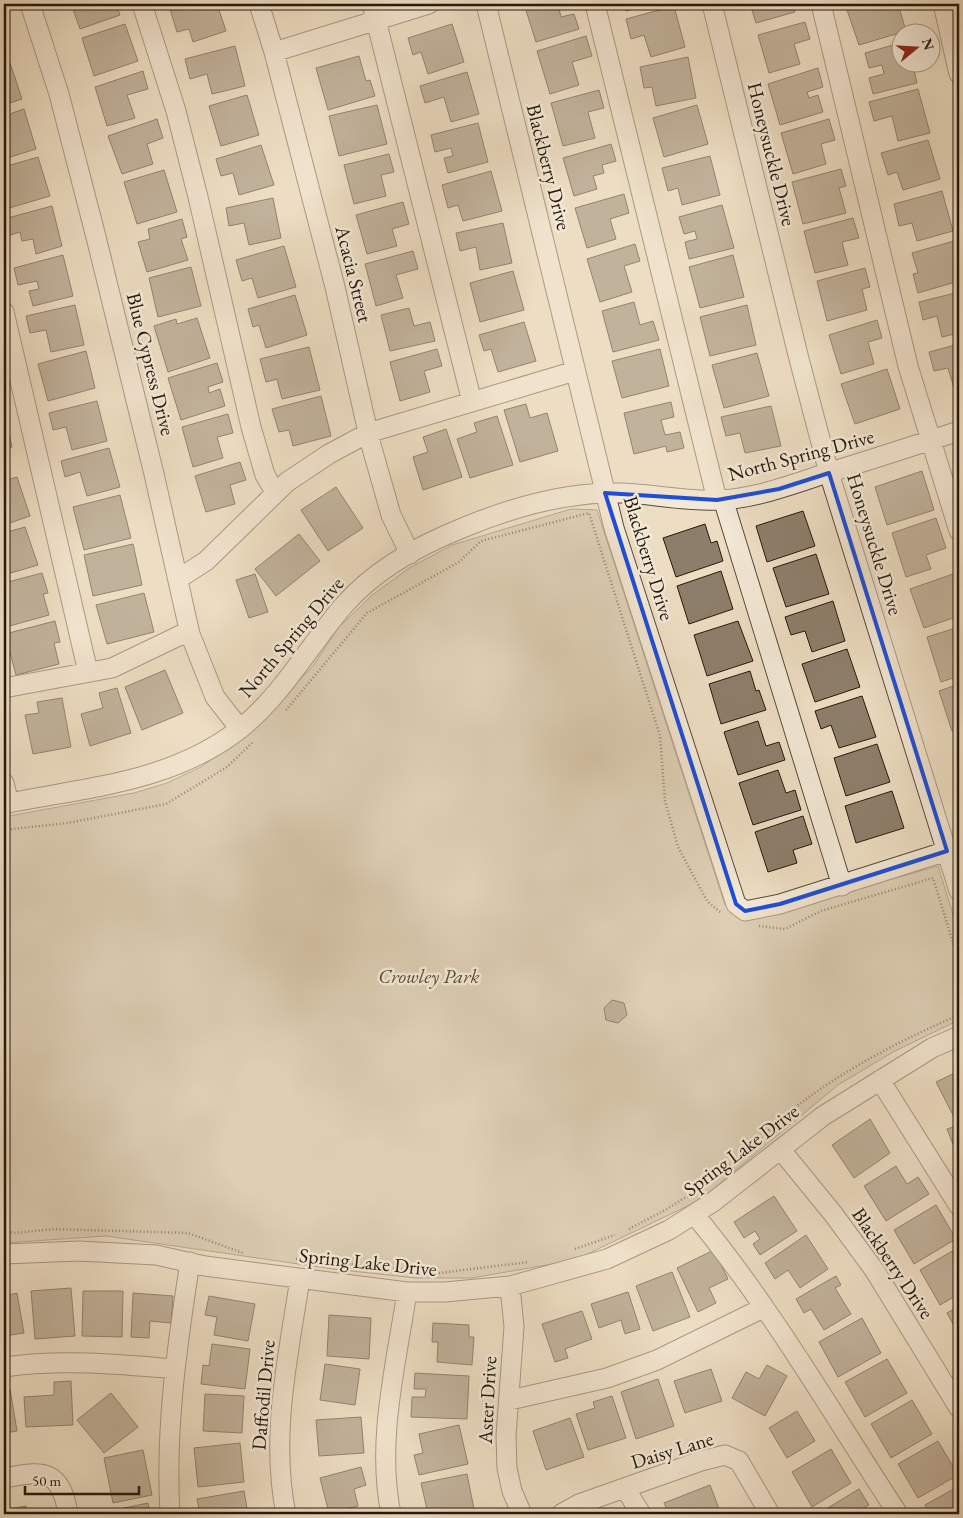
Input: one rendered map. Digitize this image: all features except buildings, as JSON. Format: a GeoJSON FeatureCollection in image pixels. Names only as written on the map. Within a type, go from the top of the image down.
{"type":"FeatureCollection","features":[{"type":"Feature","properties":{"kind":"street","name":"Blue Cypress Drive"},"geometry":{"type":"LineString","coordinates":[[30,4],[59,94],[96,237],[189,631],[215,697],[240,729]]}},
{"type":"Feature","properties":{"kind":"street"},"geometry":{"type":"LineString","coordinates":[[142,4],[176,111],[198,197],[251,427],[265,475],[275,492]]}},
{"type":"Feature","properties":{"kind":"street","name":"Acacia Street"},"geometry":{"type":"LineString","coordinates":[[259,4],[274,52],[335,287],[368,433],[391,516],[410,554]]}},
{"type":"Feature","properties":{"kind":"street"},"geometry":{"type":"LineString","coordinates":[[274,52],[375,12],[429,4]]}},
{"type":"Feature","properties":{"kind":"street","name":"Blackberry Drive"},"geometry":{"type":"LineString","coordinates":[[486,4],[605,493],[700,798],[736,904],[746,911],[756,910],[842,886],[947,851]]}},
{"type":"Feature","properties":{"kind":"street"},"geometry":{"type":"LineString","coordinates":[[595,4],[720,500],[842,886]]}},
{"type":"Feature","properties":{"kind":"street","name":"Honeysuckle Drive"},"geometry":{"type":"LineString","coordinates":[[712,4],[799,359],[829,473],[959,891]]}},
{"type":"Feature","properties":{"kind":"street"},"geometry":{"type":"LineString","coordinates":[[821,4],[908,366],[959,530]]}},
{"type":"Feature","properties":{"kind":"street"},"geometry":{"type":"LineString","coordinates":[[943,4],[959,74]]}},
{"type":"Feature","properties":{"kind":"street"},"geometry":{"type":"LineString","coordinates":[[375,12],[472,402]]}},
{"type":"Feature","properties":{"kind":"street"},"geometry":{"type":"LineString","coordinates":[[4,312],[88,672]]}},
{"type":"Feature","properties":{"kind":"street"},"geometry":{"type":"LineString","coordinates":[[178,579],[206,561],[239,531],[275,492],[287,482],[329,454],[368,433],[575,371]]}},
{"type":"Feature","properties":{"kind":"street","name":"North Spring Drive"},"geometry":{"type":"LineString","coordinates":[[6,804],[137,779],[183,764],[240,729],[273,698],[345,604],[382,570],[459,529],[526,506],[572,496],[605,493],[720,500],[779,489],[959,431]]}},
{"type":"Feature","properties":{"kind":"street"},"geometry":{"type":"LineString","coordinates":[[4,688],[124,663],[159,643],[189,631]]}},
{"type":"Feature","properties":{"kind":"street"},"geometry":{"type":"LineString","coordinates":[[4,783],[6,804]]}},
{"type":"Feature","properties":{"kind":"street","name":"Spring Lake Drive"},"geometry":{"type":"LineString","coordinates":[[4,1254],[79,1251],[156,1255],[300,1279],[407,1292],[445,1292],[510,1286],[607,1259],[669,1230],[694,1214],[781,1150],[823,1116],[932,1048],[959,1036]]}},
{"type":"Feature","properties":{"kind":"street"},"geometry":{"type":"LineString","coordinates":[[880,1080],[959,1206]]}},
{"type":"Feature","properties":{"kind":"street","name":"Blackberry Drive"},"geometry":{"type":"LineString","coordinates":[[781,1150],[834,1215],[874,1271],[959,1408]]}},
{"type":"Feature","properties":{"kind":"street"},"geometry":{"type":"LineString","coordinates":[[694,1214],[723,1249],[898,1514]]}},
{"type":"Feature","properties":{"kind":"street"},"geometry":{"type":"LineString","coordinates":[[170,1514],[170,1417],[174,1369],[190,1262]]}},
{"type":"Feature","properties":{"kind":"street","name":"Daffodil Drive"},"geometry":{"type":"LineString","coordinates":[[286,1514],[280,1487],[279,1437],[285,1376],[300,1279]]}},
{"type":"Feature","properties":{"kind":"street","name":"Aster Drive"},"geometry":{"type":"LineString","coordinates":[[510,1286],[514,1327],[506,1436],[507,1468],[512,1491],[522,1514]]}},
{"type":"Feature","properties":{"kind":"street"},"geometry":{"type":"LineString","coordinates":[[391,1514],[385,1485],[387,1427],[407,1292]]}},
{"type":"Feature","properties":{"kind":"street"},"geometry":{"type":"LineString","coordinates":[[510,1400],[607,1378],[657,1360],[763,1308]]}},
{"type":"Feature","properties":{"kind":"street"},"geometry":{"type":"LineString","coordinates":[[4,1368],[51,1362],[88,1362],[174,1369]]}},
{"type":"Feature","properties":{"kind":"street","name":"Daisy Lane"},"geometry":{"type":"LineString","coordinates":[[561,1514],[579,1504],[701,1461],[726,1455],[739,1461],[770,1514]]}},
{"type":"Feature","properties":{"kind":"street"},"geometry":{"type":"LineString","coordinates":[[4,1478],[32,1472],[48,1475],[62,1489],[66,1507]]}},
{"type":"Feature","properties":{"kind":"street"},"geometry":{"type":"LineString","coordinates":[[625,1488],[641,1514]]}},
{"type":"Feature","properties":{"kind":"path"},"geometry":{"type":"LineString","coordinates":[[281,714],[295,701],[344,638],[367,613],[459,562],[481,541],[589,513],[660,736],[665,801],[678,847],[707,901],[727,918]]}},
{"type":"Feature","properties":{"kind":"path"},"geometry":{"type":"LineString","coordinates":[[4,830],[68,824],[166,804],[228,767],[260,735]]}},
{"type":"Feature","properties":{"kind":"path"},"geometry":{"type":"LineString","coordinates":[[750,925],[785,929],[821,910],[932,878],[959,962]]}},
{"type":"Feature","properties":{"kind":"path"},"geometry":{"type":"LineString","coordinates":[[717,1176],[793,1110],[829,1084],[912,1035],[959,1015]]}},
{"type":"Feature","properties":{"kind":"path"},"geometry":{"type":"LineString","coordinates":[[626,1230],[666,1209],[710,1182]]}},
{"type":"Feature","properties":{"kind":"path"},"geometry":{"type":"LineString","coordinates":[[4,1231],[14,1233],[54,1229],[188,1233],[251,1254]]}},
{"type":"Feature","properties":{"kind":"path"},"geometry":{"type":"LineString","coordinates":[[572,1250],[618,1234]]}},
{"type":"Feature","properties":{"kind":"path"},"geometry":{"type":"LineString","coordinates":[[287,1258],[440,1273],[537,1260]]}},
{"type":"Feature","properties":{"kind":"highlighted area"},"geometry":{"type":"Polygon","coordinates":[[[829,473],[947,851],[780,904],[745,911],[736,904],[605,493],[717,500],[779,489],[829,473]]]}},
{"type":"Feature","properties":{"kind":"green space","name":"Crowley Park"},"geometry":{"type":"Polygon","coordinates":[[[571,509],[597,510],[725,905],[762,916],[938,866],[959,934],[959,1020],[893,1052],[838,1085],[700,1200],[575,1260],[472,1278],[415,1278],[333,1269],[106,1236],[4,1243],[4,817],[134,793],[167,783],[201,767],[245,736],[313,666],[338,628],[371,596],[409,568],[452,545],[571,509]]]}}]}
